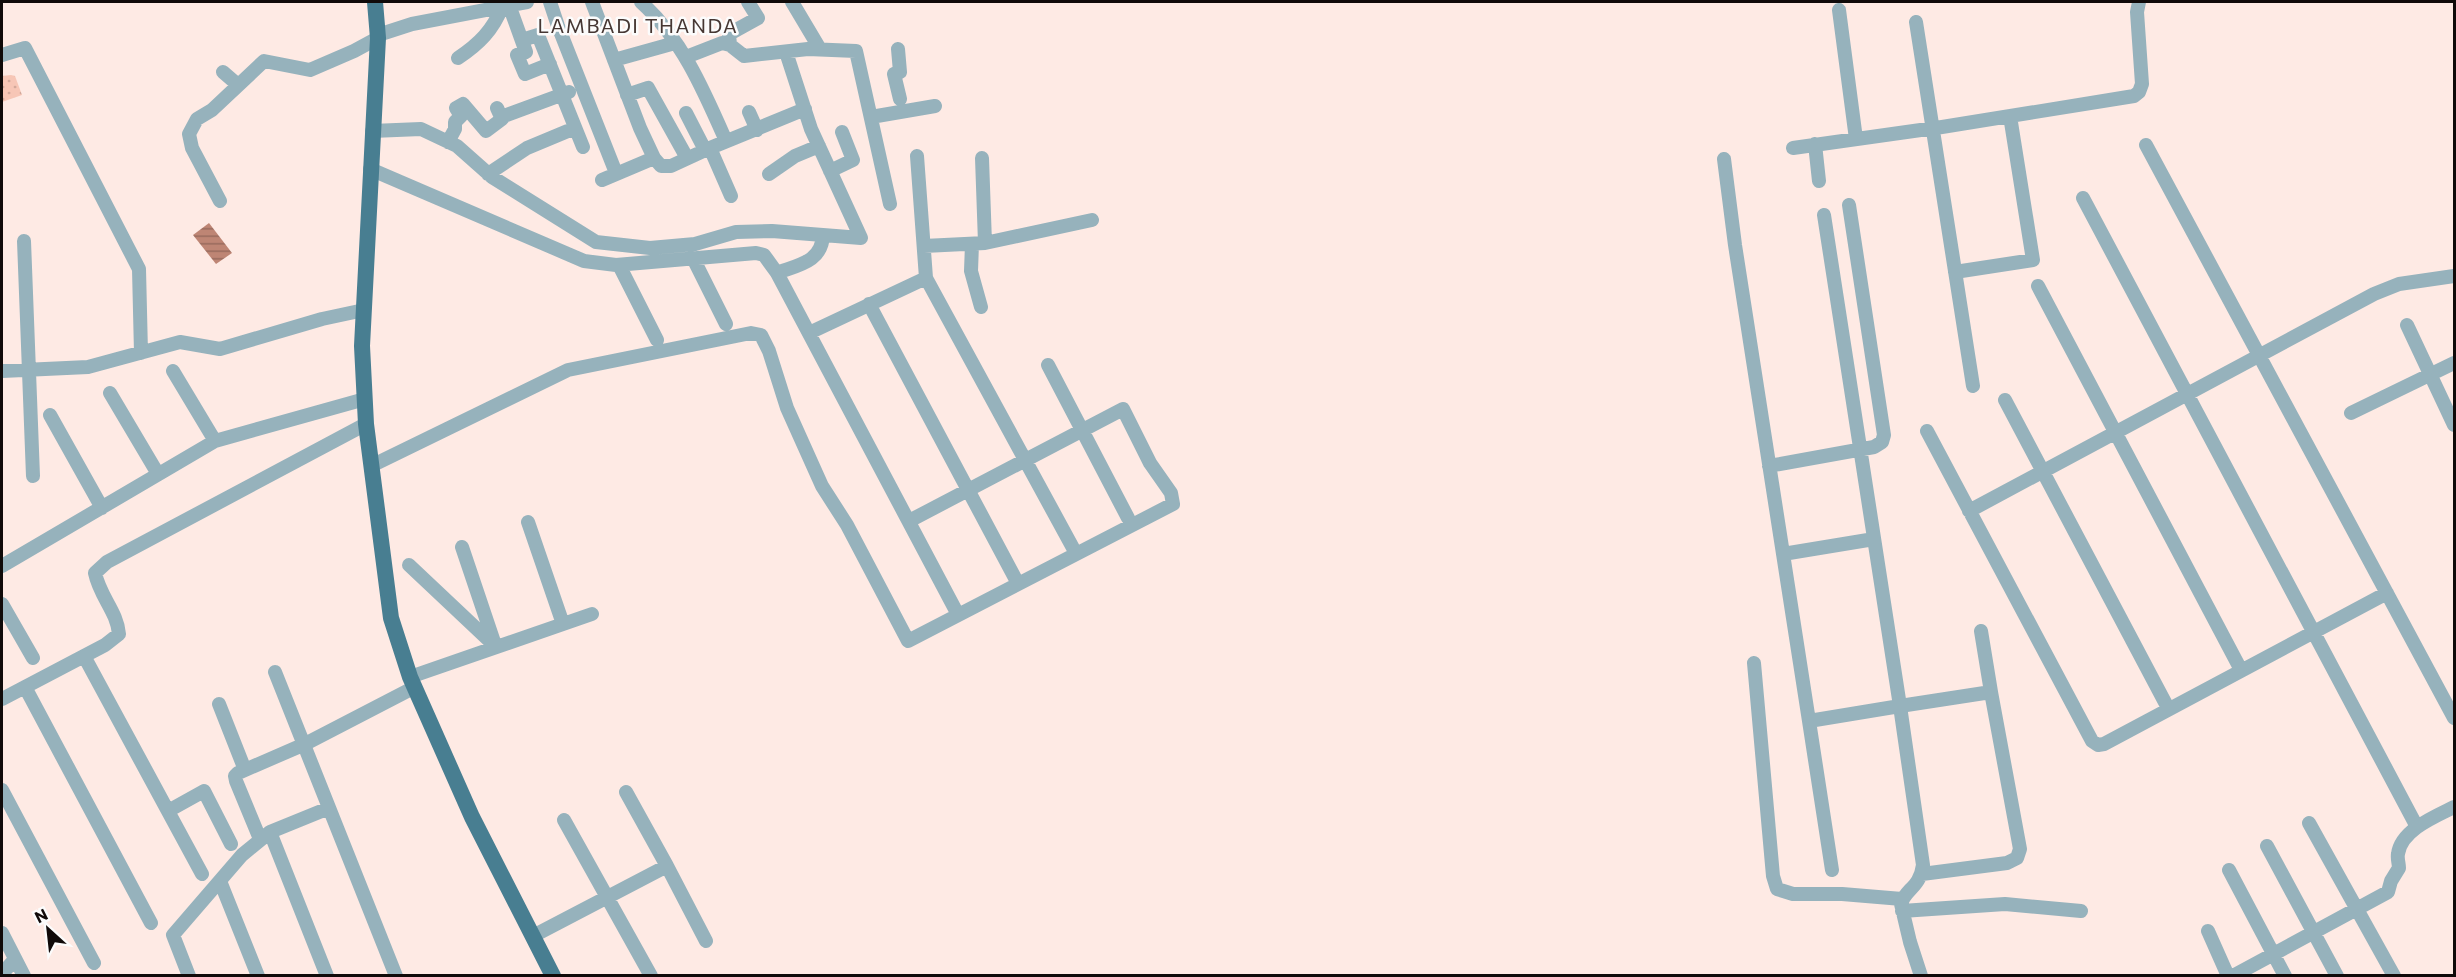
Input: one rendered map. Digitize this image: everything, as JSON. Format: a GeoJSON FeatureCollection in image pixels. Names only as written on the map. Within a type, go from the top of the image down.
{"type":"FeatureCollection","features":[{"type":"Feature","properties":{"kind":"main road"},"geometry":{"type":"LineString","coordinates":[[375,2],[378,36],[362,346],[366,424],[391,618],[413,682],[472,816],[553,975]]}},
{"type":"Feature","properties":{"kind":"street"},"geometry":{"type":"LineString","coordinates":[[220,201],[192,148],[189,134],[197,119],[212,110],[264,61],[310,70],[354,51],[378,36],[456,8],[505,6],[526,2]]}},
{"type":"Feature","properties":{"kind":"street"},"geometry":{"type":"LineString","coordinates":[[550,2],[616,173]]}},
{"type":"Feature","properties":{"kind":"street"},"geometry":{"type":"LineString","coordinates":[[592,2],[627,95],[654,158],[661,166],[666,167],[805,109]]}},
{"type":"Feature","properties":{"kind":"street"},"geometry":{"type":"LineString","coordinates":[[662,2],[645,5],[686,57],[726,141]]}},
{"type":"Feature","properties":{"kind":"street"},"geometry":{"type":"LineString","coordinates":[[730,45],[729,34],[758,18],[748,2]]}},
{"type":"Feature","properties":{"kind":"street"},"geometry":{"type":"LineString","coordinates":[[792,2],[820,49]]}},
{"type":"Feature","properties":{"kind":"street"},"geometry":{"type":"LineString","coordinates":[[1793,148],[2134,96],[2139,92],[2142,84],[2137,12],[2139,2]]}},
{"type":"Feature","properties":{"kind":"street"},"geometry":{"type":"LineString","coordinates":[[505,6],[526,52],[517,55],[525,74],[550,64]]}},
{"type":"Feature","properties":{"kind":"street"},"geometry":{"type":"LineString","coordinates":[[459,58],[486,36],[505,6]]}},
{"type":"Feature","properties":{"kind":"street"},"geometry":{"type":"LineString","coordinates":[[1839,10],[1856,139]]}},
{"type":"Feature","properties":{"kind":"street"},"geometry":{"type":"LineString","coordinates":[[1916,22],[1973,386]]}},
{"type":"Feature","properties":{"kind":"street"},"geometry":{"type":"LineString","coordinates":[[522,40],[538,35],[583,147]]}},
{"type":"Feature","properties":{"kind":"street"},"geometry":{"type":"LineString","coordinates":[[614,60],[675,43]]}},
{"type":"Feature","properties":{"kind":"street"},"geometry":{"type":"LineString","coordinates":[[686,57],[722,43],[730,45],[744,56],[820,49],[856,51],[890,204]]}},
{"type":"Feature","properties":{"kind":"street"},"geometry":{"type":"LineString","coordinates":[[2,55],[25,48],[139,269],[141,352]]}},
{"type":"Feature","properties":{"kind":"street"},"geometry":{"type":"LineString","coordinates":[[898,49],[900,72],[894,74],[900,99]]}},
{"type":"Feature","properties":{"kind":"street"},"geometry":{"type":"LineString","coordinates":[[372,131],[421,129],[457,146],[488,174],[596,242],[650,248],[695,244],[736,232],[772,231],[861,238],[819,146],[786,52]]}},
{"type":"Feature","properties":{"kind":"street"},"geometry":{"type":"LineString","coordinates":[[223,72],[237,85]]}},
{"type":"Feature","properties":{"kind":"street"},"geometry":{"type":"LineString","coordinates":[[627,95],[648,87],[687,158]]}},
{"type":"Feature","properties":{"kind":"street"},"geometry":{"type":"LineString","coordinates":[[448,142],[455,129],[455,122],[461,116],[456,108],[462,104],[486,131],[502,119],[499,112],[582,88]]}},
{"type":"Feature","properties":{"kind":"street"},"geometry":{"type":"LineString","coordinates":[[871,117],[935,106]]}},
{"type":"Feature","properties":{"kind":"street"},"geometry":{"type":"LineString","coordinates":[[749,112],[756,130]]}},
{"type":"Feature","properties":{"kind":"street"},"geometry":{"type":"LineString","coordinates":[[686,113],[731,196]]}},
{"type":"Feature","properties":{"kind":"street"},"geometry":{"type":"LineString","coordinates":[[1955,272],[2033,260],[2010,116]]}},
{"type":"Feature","properties":{"kind":"street"},"geometry":{"type":"LineString","coordinates":[[695,130],[717,121]]}},
{"type":"Feature","properties":{"kind":"street"},"geometry":{"type":"LineString","coordinates":[[488,174],[527,148],[575,128]]}},
{"type":"Feature","properties":{"kind":"street"},"geometry":{"type":"LineString","coordinates":[[830,171],[853,160],[842,132]]}},
{"type":"Feature","properties":{"kind":"street"},"geometry":{"type":"LineString","coordinates":[[1815,144],[1819,181]]}},
{"type":"Feature","properties":{"kind":"street"},"geometry":{"type":"LineString","coordinates":[[2146,145],[2454,718]]}},
{"type":"Feature","properties":{"kind":"street"},"geometry":{"type":"LineString","coordinates":[[769,174],[795,156],[819,146]]}},
{"type":"Feature","properties":{"kind":"street"},"geometry":{"type":"LineString","coordinates":[[917,156],[926,278],[1072,548]]}},
{"type":"Feature","properties":{"kind":"street"},"geometry":{"type":"LineString","coordinates":[[602,180],[654,158]]}},
{"type":"Feature","properties":{"kind":"street"},"geometry":{"type":"LineString","coordinates":[[981,307],[971,271],[979,243],[982,158]]}},
{"type":"Feature","properties":{"kind":"street"},"geometry":{"type":"LineString","coordinates":[[1724,159],[1735,245],[1832,870]]}},
{"type":"Feature","properties":{"kind":"street"},"geometry":{"type":"LineString","coordinates":[[370,169],[584,261],[619,265],[756,253],[765,255],[777,273],[956,609]]}},
{"type":"Feature","properties":{"kind":"street"},"geometry":{"type":"LineString","coordinates":[[2083,198],[2417,827]]}},
{"type":"Feature","properties":{"kind":"street"},"geometry":{"type":"LineString","coordinates":[[1770,466],[1879,446],[1884,435],[1849,205]]}},
{"type":"Feature","properties":{"kind":"street"},"geometry":{"type":"LineString","coordinates":[[1824,215],[1923,865],[1917,885],[1902,905]]}},
{"type":"Feature","properties":{"kind":"street"},"geometry":{"type":"LineString","coordinates":[[924,246],[979,243],[1092,220]]}},
{"type":"Feature","properties":{"kind":"street"},"geometry":{"type":"LineString","coordinates":[[777,273],[814,258],[823,247],[823,235]]}},
{"type":"Feature","properties":{"kind":"street"},"geometry":{"type":"LineString","coordinates":[[24,241],[33,476]]}},
{"type":"Feature","properties":{"kind":"street"},"geometry":{"type":"LineString","coordinates":[[693,258],[726,324]]}},
{"type":"Feature","properties":{"kind":"street"},"geometry":{"type":"LineString","coordinates":[[619,265],[657,340]]}},
{"type":"Feature","properties":{"kind":"street"},"geometry":{"type":"LineString","coordinates":[[1969,511],[2374,294],[2399,284],[2454,276]]}},
{"type":"Feature","properties":{"kind":"street"},"geometry":{"type":"LineString","coordinates":[[808,333],[926,278]]}},
{"type":"Feature","properties":{"kind":"street"},"geometry":{"type":"LineString","coordinates":[[2038,286],[2241,670]]}},
{"type":"Feature","properties":{"kind":"street"},"geometry":{"type":"LineString","coordinates":[[869,304],[1015,578]]}},
{"type":"Feature","properties":{"kind":"street"},"geometry":{"type":"LineString","coordinates":[[2,371],[88,367],[180,342],[220,348],[322,319],[364,310]]}},
{"type":"Feature","properties":{"kind":"street"},"geometry":{"type":"LineString","coordinates":[[2407,325],[2454,425]]}},
{"type":"Feature","properties":{"kind":"street"},"geometry":{"type":"LineString","coordinates":[[371,466],[568,370],[751,333],[761,335],[769,351],[787,408],[822,486],[847,525],[908,641],[1173,504],[1171,493],[1150,463],[1123,409],[909,521]]}},
{"type":"Feature","properties":{"kind":"street"},"geometry":{"type":"LineString","coordinates":[[2351,413],[2454,363]]}},
{"type":"Feature","properties":{"kind":"street"},"geometry":{"type":"LineString","coordinates":[[1048,365],[1128,518]]}},
{"type":"Feature","properties":{"kind":"street"},"geometry":{"type":"LineString","coordinates":[[173,371],[215,441]]}},
{"type":"Feature","properties":{"kind":"street"},"geometry":{"type":"LineString","coordinates":[[110,393],[158,474]]}},
{"type":"Feature","properties":{"kind":"street"},"geometry":{"type":"LineString","coordinates":[[2,566],[215,441],[365,399]]}},
{"type":"Feature","properties":{"kind":"street"},"geometry":{"type":"LineString","coordinates":[[2005,400],[2168,708]]}},
{"type":"Feature","properties":{"kind":"street"},"geometry":{"type":"LineString","coordinates":[[50,415],[102,508]]}},
{"type":"Feature","properties":{"kind":"street"},"geometry":{"type":"LineString","coordinates":[[2,699],[105,645],[118,634],[117,621],[98,590],[95,573],[107,562],[366,424]]}},
{"type":"Feature","properties":{"kind":"street"},"geometry":{"type":"LineString","coordinates":[[1927,431],[2092,741],[2098,744],[2104,744],[2387,593]]}},
{"type":"Feature","properties":{"kind":"street"},"geometry":{"type":"LineString","coordinates":[[528,522],[563,624]]}},
{"type":"Feature","properties":{"kind":"street"},"geometry":{"type":"LineString","coordinates":[[1783,554],[1874,539]]}},
{"type":"Feature","properties":{"kind":"street"},"geometry":{"type":"LineString","coordinates":[[462,548],[496,646]]}},
{"type":"Feature","properties":{"kind":"street"},"geometry":{"type":"LineString","coordinates":[[409,565],[496,646]]}},
{"type":"Feature","properties":{"kind":"street"},"geometry":{"type":"LineString","coordinates":[[2,604],[33,658]]}},
{"type":"Feature","properties":{"kind":"street"},"geometry":{"type":"LineString","coordinates":[[327,975],[265,836],[235,776],[305,744],[413,682],[496,646],[592,614]]}},
{"type":"Feature","properties":{"kind":"street"},"geometry":{"type":"LineString","coordinates":[[1922,874],[2007,863],[2017,858],[2020,849],[1981,631]]}},
{"type":"Feature","properties":{"kind":"street"},"geometry":{"type":"LineString","coordinates":[[84,656],[202,874]]}},
{"type":"Feature","properties":{"kind":"street"},"geometry":{"type":"LineString","coordinates":[[1754,663],[1773,876],[1777,889],[1793,894],[1842,894],[1902,905],[2005,904],[2081,911]]}},
{"type":"Feature","properties":{"kind":"street"},"geometry":{"type":"LineString","coordinates":[[275,672],[396,975]]}},
{"type":"Feature","properties":{"kind":"street"},"geometry":{"type":"LineString","coordinates":[[25,687],[151,923]]}},
{"type":"Feature","properties":{"kind":"street"},"geometry":{"type":"LineString","coordinates":[[1809,721],[1991,692]]}},
{"type":"Feature","properties":{"kind":"street"},"geometry":{"type":"LineString","coordinates":[[219,704],[244,770]]}},
{"type":"Feature","properties":{"kind":"street"},"geometry":{"type":"LineString","coordinates":[[168,811],[209,789],[231,844]]}},
{"type":"Feature","properties":{"kind":"street"},"geometry":{"type":"LineString","coordinates":[[2,790],[94,963]]}},
{"type":"Feature","properties":{"kind":"street"},"geometry":{"type":"LineString","coordinates":[[626,792],[706,941]]}},
{"type":"Feature","properties":{"kind":"street"},"geometry":{"type":"LineString","coordinates":[[2233,975],[2388,892],[2391,881],[2399,868],[2397,853],[2407,837],[2417,827],[2454,807]]}},
{"type":"Feature","properties":{"kind":"street"},"geometry":{"type":"LineString","coordinates":[[189,975],[173,935],[242,855],[265,836],[329,808]]}},
{"type":"Feature","properties":{"kind":"street"},"geometry":{"type":"LineString","coordinates":[[564,820],[651,975]]}},
{"type":"Feature","properties":{"kind":"street"},"geometry":{"type":"LineString","coordinates":[[2310,824],[2394,975]]}},
{"type":"Feature","properties":{"kind":"street"},"geometry":{"type":"LineString","coordinates":[[2267,846],[2337,975]]}},
{"type":"Feature","properties":{"kind":"street"},"geometry":{"type":"LineString","coordinates":[[533,936],[667,866]]}},
{"type":"Feature","properties":{"kind":"street"},"geometry":{"type":"LineString","coordinates":[[2229,870],[2285,975]]}},
{"type":"Feature","properties":{"kind":"street"},"geometry":{"type":"LineString","coordinates":[[220,881],[258,975]]}},
{"type":"Feature","properties":{"kind":"street"},"geometry":{"type":"LineString","coordinates":[[1902,905],[1922,975]]}},
{"type":"Feature","properties":{"kind":"street"},"geometry":{"type":"LineString","coordinates":[[2208,931],[2228,975]]}},
{"type":"Feature","properties":{"kind":"street"},"geometry":{"type":"LineString","coordinates":[[2,933],[24,975]]}},
{"type":"Feature","properties":{"kind":"street"},"geometry":{"type":"LineString","coordinates":[[2,974],[15,959]]}},
{"type":"Feature","properties":{"kind":"shaded area"},"geometry":{"type":"Polygon","coordinates":[[[2,76],[15,76],[22,95],[2,102],[2,76]]]}},
{"type":"Feature","properties":{"kind":"shaded area"},"geometry":{"type":"Polygon","coordinates":[[[209,223],[232,253],[216,264],[193,235],[209,223]]]}},
{"type":"Feature","properties":{"kind":"district","name":"LAMBADI THANDA"},"geometry":{"type":"Point","coordinates":[638,26]}}]}
